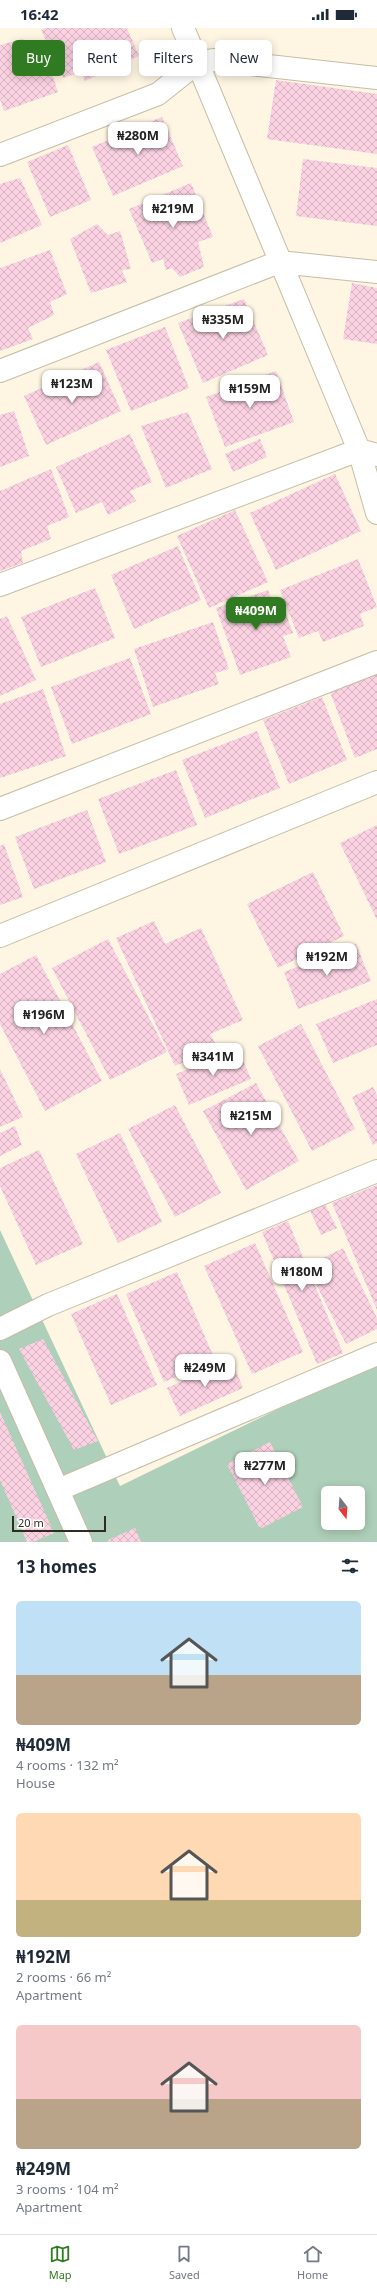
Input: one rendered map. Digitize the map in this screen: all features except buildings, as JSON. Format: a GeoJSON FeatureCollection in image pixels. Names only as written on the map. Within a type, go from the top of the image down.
{"type":"FeatureCollection","features":[{"type":"Feature","properties":{"kind":"street"},"geometry":{"type":"LineString","coordinates":[[183,28],[188,40]]}},
{"type":"Feature","properties":{"kind":"street"},"geometry":{"type":"LineString","coordinates":[[207,61],[215,60],[377,78]]}},
{"type":"Feature","properties":{"kind":"street"},"geometry":{"type":"LineString","coordinates":[[0,156],[158,94],[180,76]]}},
{"type":"Feature","properties":{"kind":"street"},"geometry":{"type":"LineString","coordinates":[[204,76],[279,262],[368,453],[377,513]]}},
{"type":"Feature","properties":{"kind":"street"},"geometry":{"type":"LineString","coordinates":[[0,371],[279,262],[377,272]]}},
{"type":"Feature","properties":{"kind":"street"},"geometry":{"type":"LineString","coordinates":[[0,584],[368,453]]}},
{"type":"Feature","properties":{"kind":"street"},"geometry":{"type":"LineString","coordinates":[[0,809],[377,662]]}},
{"type":"Feature","properties":{"kind":"street"},"geometry":{"type":"LineString","coordinates":[[0,936],[377,782]]}},
{"type":"Feature","properties":{"kind":"street"},"geometry":{"type":"LineString","coordinates":[[0,1329],[48,1305],[377,1171]]}},
{"type":"Feature","properties":{"kind":"street"},"geometry":{"type":"LineString","coordinates":[[58,1490],[377,1354]]}},
{"type":"Feature","properties":{"kind":"street"},"geometry":{"type":"LineString","coordinates":[[0,1361],[81,1542]]}},
{"type":"Feature","properties":{"kind":"green space"},"geometry":{"type":"Polygon","coordinates":[[[0,1230],[120,1486],[377,1361],[377,1542],[0,1542],[0,1230]]]}}]}
